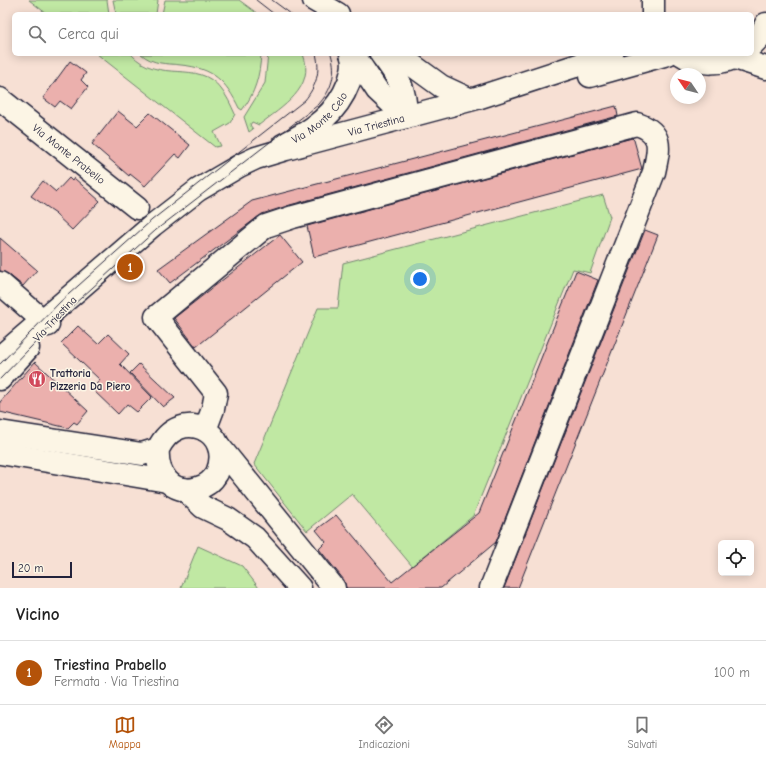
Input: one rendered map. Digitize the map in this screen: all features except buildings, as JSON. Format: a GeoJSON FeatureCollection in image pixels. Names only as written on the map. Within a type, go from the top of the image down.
{"type":"FeatureCollection","features":[{"type":"Feature","properties":{"kind":"street"},"geometry":{"type":"LineString","coordinates":[[653,0],[653,12]]}},
{"type":"Feature","properties":{"kind":"street"},"geometry":{"type":"LineString","coordinates":[[319,6],[333,12]]}},
{"type":"Feature","properties":{"kind":"street"},"geometry":{"type":"LineString","coordinates":[[754,43],[759,38],[766,24]]}},
{"type":"Feature","properties":{"kind":"street","name":"Via Monte Celo"},"geometry":{"type":"LineString","coordinates":[[256,158],[309,131],[335,109],[344,94],[351,76],[353,65],[352,56]]}},
{"type":"Feature","properties":{"kind":"street","name":"Via Monte Celo"},"geometry":{"type":"LineString","coordinates":[[353,56],[377,90],[406,117]]}},
{"type":"Feature","properties":{"kind":"street"},"geometry":{"type":"LineString","coordinates":[[382,56],[403,89],[406,102],[406,117]]}},
{"type":"Feature","properties":{"kind":"street"},"geometry":{"type":"LineString","coordinates":[[400,56],[441,86],[458,95],[478,96],[606,56]]}},
{"type":"Feature","properties":{"kind":"street","name":"Via Triestina"},"geometry":{"type":"LineString","coordinates":[[2,356],[45,323],[153,225],[203,187],[256,158],[478,96],[516,98],[672,56]]}},
{"type":"Feature","properties":{"kind":"street"},"geometry":{"type":"LineString","coordinates":[[680,56],[701,62],[718,62],[738,56],[766,68]]}},
{"type":"Feature","properties":{"kind":"street","name":"Via Monte Prabello"},"geometry":{"type":"LineString","coordinates":[[0,99],[138,208]]}},
{"type":"Feature","properties":{"kind":"street"},"geometry":{"type":"LineString","coordinates":[[0,453],[176,485],[198,488],[208,483],[215,476],[220,466],[221,457],[212,438],[216,393],[156,317],[266,226],[293,217],[637,124],[646,127],[654,133],[659,147],[654,172],[491,588]]}},
{"type":"Feature","properties":{"kind":"street"},"geometry":{"type":"LineString","coordinates":[[0,283],[45,323]]}},
{"type":"Feature","properties":{"kind":"street","name":"Via Triestina"},"geometry":{"type":"LineString","coordinates":[[0,379],[45,323]]}},
{"type":"Feature","properties":{"kind":"street"},"geometry":{"type":"LineString","coordinates":[[300,588],[255,538],[228,519],[203,507],[160,472],[157,460],[158,449],[163,438],[173,430],[184,426],[195,426],[212,438],[334,588]]}},
{"type":"Feature","properties":{"kind":"street"},"geometry":{"type":"LineString","coordinates":[[0,432],[133,454],[150,453],[158,449]]}},
{"type":"Feature","properties":{"kind":"green space"},"geometry":{"type":"Polygon","coordinates":[[[29,0],[107,0],[109,12],[44,12],[29,0]]]}},
{"type":"Feature","properties":{"kind":"green space"},"geometry":{"type":"Polygon","coordinates":[[[113,0],[158,0],[156,12],[116,12],[113,0]]]}},
{"type":"Feature","properties":{"kind":"green space"},"geometry":{"type":"Polygon","coordinates":[[[165,0],[239,0],[255,12],[162,12],[165,0]]]}},
{"type":"Feature","properties":{"kind":"green space"},"geometry":{"type":"Polygon","coordinates":[[[100,56],[133,56],[142,63],[154,68],[166,71],[190,72],[212,80],[221,89],[235,114],[230,123],[214,132],[221,146],[215,147],[100,56]]]}},
{"type":"Feature","properties":{"kind":"green space"},"geometry":{"type":"Polygon","coordinates":[[[144,56],[261,56],[256,84],[247,104],[242,110],[239,108],[229,90],[223,83],[210,73],[202,69],[165,64],[144,56]]]}},
{"type":"Feature","properties":{"kind":"green space"},"geometry":{"type":"Polygon","coordinates":[[[268,56],[304,56],[306,66],[305,77],[301,87],[286,104],[259,125],[252,122],[250,125],[253,129],[249,132],[244,117],[265,83],[268,56]]]}},
{"type":"Feature","properties":{"kind":"green space"},"geometry":{"type":"Polygon","coordinates":[[[603,195],[610,217],[590,273],[573,269],[473,516],[412,566],[352,494],[307,531],[254,464],[318,308],[338,308],[343,263],[603,195]]]}},
{"type":"Feature","properties":{"kind":"green space"},"geometry":{"type":"Polygon","coordinates":[[[198,546],[242,566],[259,588],[181,588],[198,546]]]}},
{"type":"Feature","properties":{"kind":"tram line"},"geometry":{"type":"LineString","coordinates":[[256,0],[271,12]]}},
{"type":"Feature","properties":{"kind":"tram line"},"geometry":{"type":"LineString","coordinates":[[272,0],[288,12]]}},
{"type":"Feature","properties":{"kind":"tram line"},"geometry":{"type":"LineString","coordinates":[[0,364],[60,302],[152,220],[305,100],[315,84],[318,73],[316,56]]}},
{"type":"Feature","properties":{"kind":"tram line"},"geometry":{"type":"LineString","coordinates":[[0,379],[60,317],[156,230],[318,105],[327,93],[332,81],[333,61],[332,56]]}},
{"type":"Feature","properties":{"kind":"place","name":"Triestina Prabello"},"geometry":{"type":"Point","coordinates":[130,267]}},
{"type":"Feature","properties":{"kind":"place","name":"Trattoria Pizzeria Da Piero"},"geometry":{"type":"Point","coordinates":[37,379]}}]}
